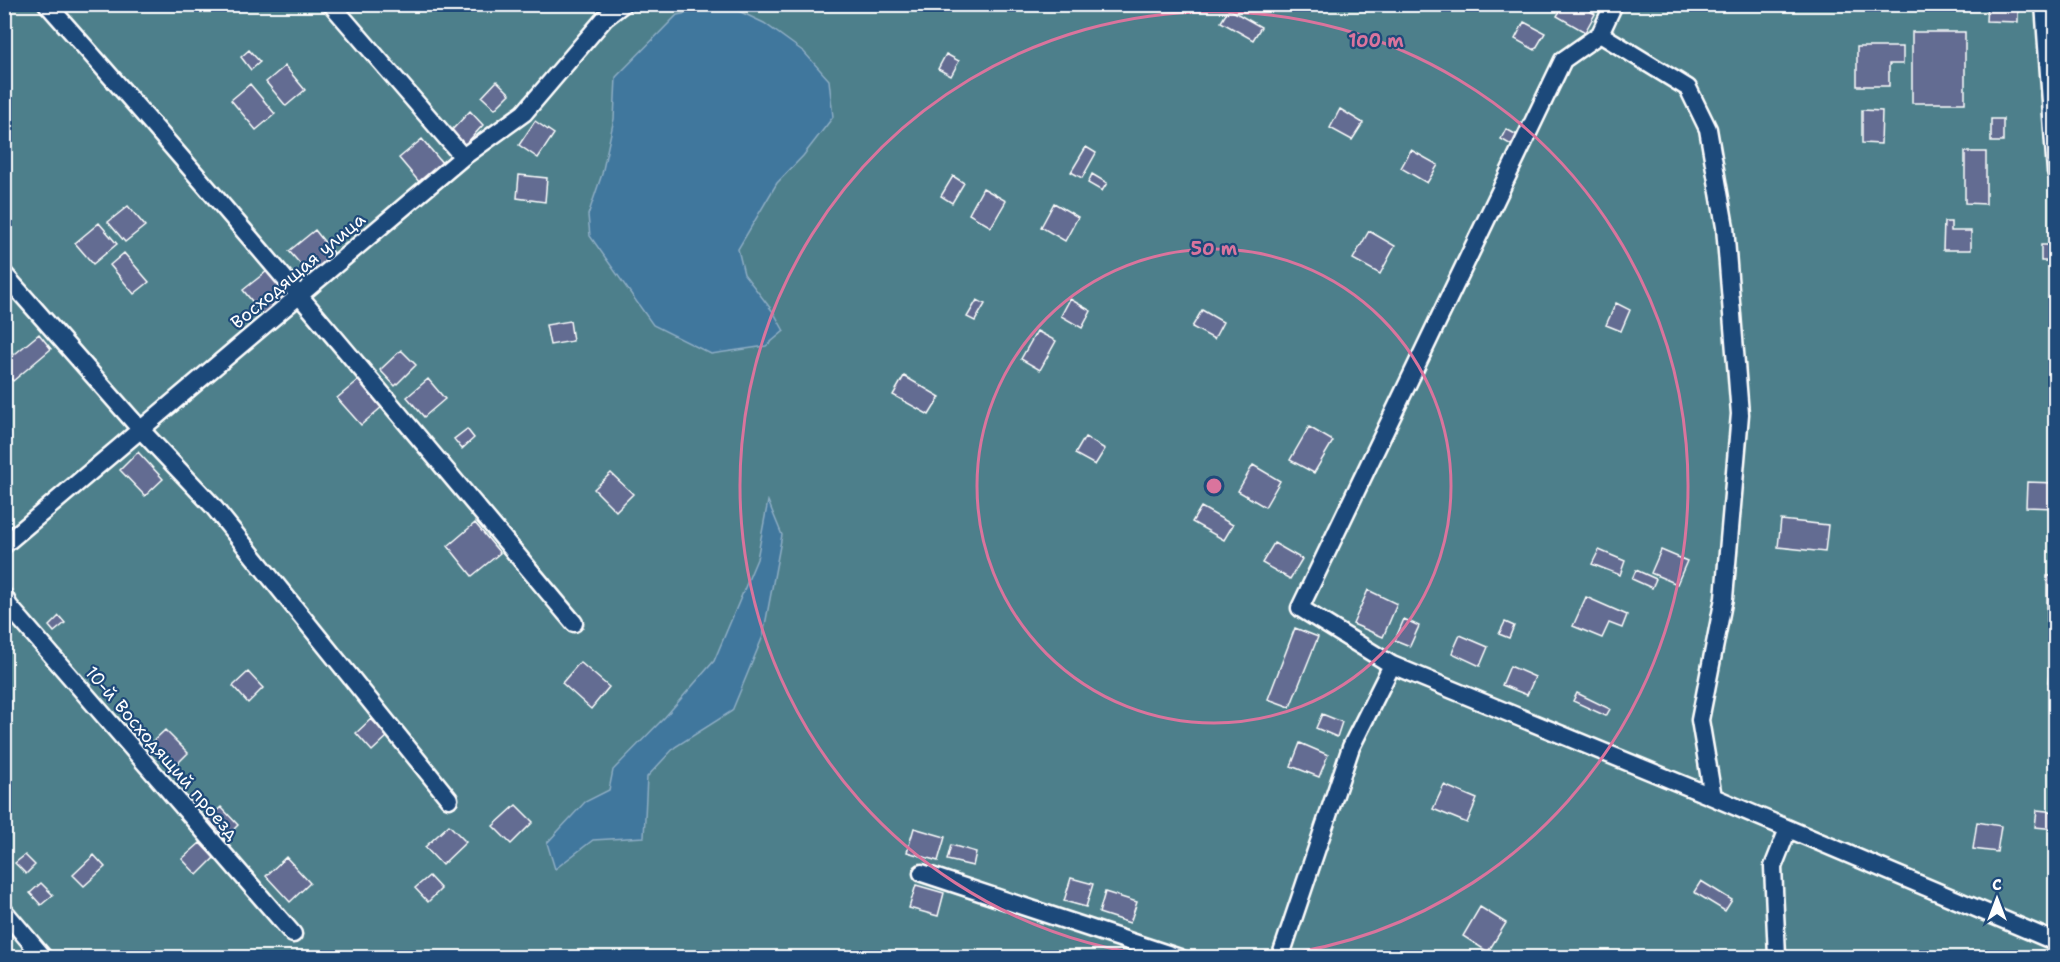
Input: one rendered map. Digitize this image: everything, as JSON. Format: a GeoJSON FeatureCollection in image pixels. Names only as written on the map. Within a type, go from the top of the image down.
{"type":"FeatureCollection","features":[{"type":"Feature","properties":{"kind":"lane"},"geometry":{"type":"LineString","coordinates":[[47,4],[300,295],[574,623]]}},
{"type":"Feature","properties":{"kind":"lane"},"geometry":{"type":"LineString","coordinates":[[331,4],[463,157]]}},
{"type":"Feature","properties":{"kind":"lane","name":"Восходящая улица"},"geometry":{"type":"LineString","coordinates":[[4,545],[463,157],[524,112],[602,11],[623,4]]}},
{"type":"Feature","properties":{"kind":"lane"},"geometry":{"type":"LineString","coordinates":[[1614,4],[1600,34],[1563,60],[1300,608],[1392,665],[1713,797],[2055,942]]}},
{"type":"Feature","properties":{"kind":"lane"},"geometry":{"type":"LineString","coordinates":[[2044,4],[2055,172]]}},
{"type":"Feature","properties":{"kind":"lane"},"geometry":{"type":"LineString","coordinates":[[1600,34],[1688,88],[1708,129],[1725,227],[1740,414],[1724,598],[1700,720],[1713,797]]}},
{"type":"Feature","properties":{"kind":"lane"},"geometry":{"type":"LineString","coordinates":[[4,273],[141,429],[212,505],[449,799]]}},
{"type":"Feature","properties":{"kind":"lane","name":"10-й Восходящий проезд"},"geometry":{"type":"LineString","coordinates":[[4,596],[9,606],[293,934]]}},
{"type":"Feature","properties":{"kind":"lane"},"geometry":{"type":"LineString","coordinates":[[1280,957],[1351,747],[1392,665]]}},
{"type":"Feature","properties":{"kind":"lane"},"geometry":{"type":"LineString","coordinates":[[1778,956],[1773,867],[1788,829]]}},
{"type":"Feature","properties":{"kind":"lane"},"geometry":{"type":"LineString","coordinates":[[922,873],[1180,957]]}},
{"type":"Feature","properties":{"kind":"lane"},"geometry":{"type":"LineString","coordinates":[[4,911],[44,957]]}},
{"type":"Feature","properties":{"kind":"green space"},"geometry":{"type":"Polygon","coordinates":[[[5,5],[2055,5],[2055,957],[5,958],[5,5]]]}},
{"type":"Feature","properties":{"kind":"water"},"geometry":{"type":"Polygon","coordinates":[[[726,5],[764,23],[804,52],[829,80],[833,117],[803,156],[777,183],[738,249],[744,274],[774,313],[784,331],[766,346],[711,354],[653,325],[590,236],[588,215],[602,174],[614,119],[616,77],[677,15],[726,5]]]}},
{"type":"Feature","properties":{"kind":"water"},"geometry":{"type":"Polygon","coordinates":[[[768,501],[782,535],[763,636],[732,711],[675,747],[647,777],[644,837],[593,840],[555,869],[547,843],[585,802],[609,790],[613,770],[665,717],[714,661],[757,559],[768,501]]]}},
{"type":"Feature","properties":{"kind":"building"},"geometry":{"type":"Polygon","coordinates":[[[1564,4],[1578,4],[1595,14],[1585,32],[1557,16],[1564,4]]]}},
{"type":"Feature","properties":{"kind":"building"},"geometry":{"type":"Polygon","coordinates":[[[1987,4],[2018,4],[2018,22],[1986,21],[1987,4]]]}},
{"type":"Feature","properties":{"kind":"building"},"geometry":{"type":"Polygon","coordinates":[[[1229,9],[1261,27],[1253,40],[1221,22],[1229,9]]]}},
{"type":"Feature","properties":{"kind":"building"},"geometry":{"type":"Polygon","coordinates":[[[1524,22],[1545,33],[1535,50],[1515,39],[1524,22]]]}},
{"type":"Feature","properties":{"kind":"building"},"geometry":{"type":"Polygon","coordinates":[[[1912,32],[1965,32],[1965,103],[1912,103],[1912,32]]]}},
{"type":"Feature","properties":{"kind":"building"},"geometry":{"type":"Polygon","coordinates":[[[1857,47],[1903,47],[1903,64],[1889,64],[1889,86],[1857,86],[1857,47]]]}},
{"type":"Feature","properties":{"kind":"building"},"geometry":{"type":"Polygon","coordinates":[[[249,50],[260,62],[251,70],[241,57],[249,50]]]}},
{"type":"Feature","properties":{"kind":"building"},"geometry":{"type":"Polygon","coordinates":[[[946,54],[959,61],[951,76],[938,69],[946,54]]]}},
{"type":"Feature","properties":{"kind":"building"},"geometry":{"type":"Polygon","coordinates":[[[285,66],[305,90],[286,106],[266,82],[285,66]]]}},
{"type":"Feature","properties":{"kind":"building"},"geometry":{"type":"Polygon","coordinates":[[[497,81],[510,94],[495,109],[482,97],[497,81]]]}},
{"type":"Feature","properties":{"kind":"building"},"geometry":{"type":"Polygon","coordinates":[[[250,84],[275,114],[256,130],[231,100],[250,84]]]}},
{"type":"Feature","properties":{"kind":"building"},"geometry":{"type":"Polygon","coordinates":[[[1340,109],[1363,123],[1352,140],[1330,128],[1340,109]]]}},
{"type":"Feature","properties":{"kind":"building"},"geometry":{"type":"Polygon","coordinates":[[[1862,110],[1882,111],[1881,144],[1862,143],[1862,110]]]}},
{"type":"Feature","properties":{"kind":"building"},"geometry":{"type":"Polygon","coordinates":[[[470,111],[483,125],[465,145],[451,131],[470,111]]]}},
{"type":"Feature","properties":{"kind":"building"},"geometry":{"type":"Polygon","coordinates":[[[1991,119],[2003,119],[2003,142],[1991,142],[1991,119]]]}},
{"type":"Feature","properties":{"kind":"building"},"geometry":{"type":"Polygon","coordinates":[[[535,121],[554,134],[538,158],[519,145],[535,121]]]}},
{"type":"Feature","properties":{"kind":"building"},"geometry":{"type":"Polygon","coordinates":[[[1506,129],[1519,136],[1513,146],[1501,139],[1506,129]]]}},
{"type":"Feature","properties":{"kind":"building"},"geometry":{"type":"Polygon","coordinates":[[[422,139],[443,164],[420,183],[399,158],[422,139]]]}},
{"type":"Feature","properties":{"kind":"building"},"geometry":{"type":"Polygon","coordinates":[[[1086,147],[1096,153],[1082,178],[1071,172],[1086,147]]]}},
{"type":"Feature","properties":{"kind":"building"},"geometry":{"type":"Polygon","coordinates":[[[1411,150],[1438,165],[1427,183],[1401,168],[1411,150]]]}},
{"type":"Feature","properties":{"kind":"building"},"geometry":{"type":"Polygon","coordinates":[[[1965,152],[1986,152],[1986,204],[1965,203],[1965,152]]]}},
{"type":"Feature","properties":{"kind":"building"},"geometry":{"type":"Polygon","coordinates":[[[1092,174],[1107,183],[1102,191],[1088,183],[1092,174]]]}},
{"type":"Feature","properties":{"kind":"building"},"geometry":{"type":"Polygon","coordinates":[[[519,175],[547,178],[545,202],[517,198],[519,175]]]}},
{"type":"Feature","properties":{"kind":"building"},"geometry":{"type":"Polygon","coordinates":[[[953,176],[964,183],[952,203],[941,196],[953,176]]]}},
{"type":"Feature","properties":{"kind":"building"},"geometry":{"type":"Polygon","coordinates":[[[983,188],[1006,201],[991,227],[969,214],[983,188]]]}},
{"type":"Feature","properties":{"kind":"building"},"geometry":{"type":"Polygon","coordinates":[[[1054,203],[1078,217],[1065,241],[1041,227],[1054,203]]]}},
{"type":"Feature","properties":{"kind":"building"},"geometry":{"type":"Polygon","coordinates":[[[128,206],[145,226],[125,242],[108,222],[128,206]]]}},
{"type":"Feature","properties":{"kind":"building"},"geometry":{"type":"Polygon","coordinates":[[[1944,222],[1951,222],[1951,231],[1971,231],[1971,250],[1943,250],[1944,222]]]}},
{"type":"Feature","properties":{"kind":"building"},"geometry":{"type":"Polygon","coordinates":[[[99,223],[117,244],[93,264],[75,243],[99,223]]]}},
{"type":"Feature","properties":{"kind":"building"},"geometry":{"type":"Polygon","coordinates":[[[315,230],[334,254],[309,274],[289,251],[315,230]]]}},
{"type":"Feature","properties":{"kind":"building"},"geometry":{"type":"Polygon","coordinates":[[[1369,231],[1395,246],[1380,274],[1353,259],[1369,231]]]}},
{"type":"Feature","properties":{"kind":"building"},"geometry":{"type":"Polygon","coordinates":[[[2041,245],[2050,245],[2050,261],[2041,261],[2041,245]]]}},
{"type":"Feature","properties":{"kind":"building"},"geometry":{"type":"Polygon","coordinates":[[[124,253],[149,282],[134,294],[110,265],[124,253]]]}},
{"type":"Feature","properties":{"kind":"building"},"geometry":{"type":"Polygon","coordinates":[[[267,271],[288,296],[264,316],[243,290],[267,271]]]}},
{"type":"Feature","properties":{"kind":"building"},"geometry":{"type":"Polygon","coordinates":[[[1070,299],[1091,311],[1082,328],[1061,316],[1070,299]]]}},
{"type":"Feature","properties":{"kind":"building"},"geometry":{"type":"Polygon","coordinates":[[[977,300],[985,304],[975,321],[967,317],[977,300]]]}},
{"type":"Feature","properties":{"kind":"building"},"geometry":{"type":"Polygon","coordinates":[[[1616,303],[1630,310],[1621,331],[1606,325],[1616,303]]]}},
{"type":"Feature","properties":{"kind":"building"},"geometry":{"type":"Polygon","coordinates":[[[1202,310],[1223,322],[1214,339],[1192,327],[1202,310]]]}},
{"type":"Feature","properties":{"kind":"building"},"geometry":{"type":"Polygon","coordinates":[[[570,321],[573,341],[550,345],[546,325],[570,321]]]}},
{"type":"Feature","properties":{"kind":"building"},"geometry":{"type":"Polygon","coordinates":[[[1037,331],[1056,341],[1040,370],[1021,359],[1037,331]]]}},
{"type":"Feature","properties":{"kind":"building"},"geometry":{"type":"Polygon","coordinates":[[[39,334],[51,349],[13,381],[4,370],[4,363],[39,334]]]}},
{"type":"Feature","properties":{"kind":"building"},"geometry":{"type":"Polygon","coordinates":[[[401,350],[416,365],[395,386],[380,370],[401,350]]]}},
{"type":"Feature","properties":{"kind":"building"},"geometry":{"type":"Polygon","coordinates":[[[904,376],[940,397],[929,415],[893,395],[904,376]]]}},
{"type":"Feature","properties":{"kind":"building"},"geometry":{"type":"Polygon","coordinates":[[[360,379],[383,406],[361,425],[337,398],[360,379]]]}},
{"type":"Feature","properties":{"kind":"building"},"geometry":{"type":"Polygon","coordinates":[[[428,379],[445,399],[424,417],[407,397],[428,379]]]}},
{"type":"Feature","properties":{"kind":"building"},"geometry":{"type":"Polygon","coordinates":[[[1309,427],[1333,441],[1314,473],[1290,460],[1309,427]]]}},
{"type":"Feature","properties":{"kind":"building"},"geometry":{"type":"Polygon","coordinates":[[[467,429],[474,438],[462,449],[454,439],[467,429]]]}},
{"type":"Feature","properties":{"kind":"building"},"geometry":{"type":"Polygon","coordinates":[[[1085,437],[1105,449],[1095,465],[1075,454],[1085,437]]]}},
{"type":"Feature","properties":{"kind":"building"},"geometry":{"type":"Polygon","coordinates":[[[138,452],[163,479],[145,496],[120,470],[138,452]]]}},
{"type":"Feature","properties":{"kind":"building"},"geometry":{"type":"Polygon","coordinates":[[[1253,465],[1280,481],[1265,507],[1238,491],[1253,465]]]}},
{"type":"Feature","properties":{"kind":"building"},"geometry":{"type":"Polygon","coordinates":[[[611,473],[633,494],[616,511],[594,489],[611,473]]]}},
{"type":"Feature","properties":{"kind":"building"},"geometry":{"type":"Polygon","coordinates":[[[2027,482],[2056,483],[2056,508],[2026,507],[2027,482]]]}},
{"type":"Feature","properties":{"kind":"building"},"geometry":{"type":"Polygon","coordinates":[[[1201,507],[1233,525],[1224,540],[1192,522],[1201,507]]]}},
{"type":"Feature","properties":{"kind":"building"},"geometry":{"type":"Polygon","coordinates":[[[1781,520],[1828,525],[1825,552],[1778,547],[1781,520]]]}},
{"type":"Feature","properties":{"kind":"building"},"geometry":{"type":"Polygon","coordinates":[[[475,523],[500,553],[472,576],[448,546],[475,523]]]}},
{"type":"Feature","properties":{"kind":"building"},"geometry":{"type":"Polygon","coordinates":[[[1274,543],[1302,559],[1290,579],[1262,563],[1274,543]]]}},
{"type":"Feature","properties":{"kind":"building"},"geometry":{"type":"Polygon","coordinates":[[[1599,550],[1625,561],[1620,575],[1592,564],[1599,550]]]}},
{"type":"Feature","properties":{"kind":"building"},"geometry":{"type":"Polygon","coordinates":[[[1661,550],[1687,561],[1677,584],[1651,573],[1661,550]]]}},
{"type":"Feature","properties":{"kind":"building"},"geometry":{"type":"Polygon","coordinates":[[[1636,570],[1656,579],[1652,588],[1632,579],[1636,570]]]}},
{"type":"Feature","properties":{"kind":"building"},"geometry":{"type":"Polygon","coordinates":[[[2047,576],[2056,576],[2056,625],[2047,625],[2047,576]]]}},
{"type":"Feature","properties":{"kind":"building"},"geometry":{"type":"Polygon","coordinates":[[[1368,590],[1397,604],[1383,637],[1353,624],[1368,590]]]}},
{"type":"Feature","properties":{"kind":"building"},"geometry":{"type":"Polygon","coordinates":[[[1586,597],[1627,615],[1622,628],[1609,623],[1602,638],[1573,626],[1586,597]]]}},
{"type":"Feature","properties":{"kind":"building"},"geometry":{"type":"Polygon","coordinates":[[[59,616],[65,623],[54,632],[49,626],[59,616]]]}},
{"type":"Feature","properties":{"kind":"building"},"geometry":{"type":"Polygon","coordinates":[[[1404,619],[1419,626],[1410,646],[1395,640],[1404,619]]]}},
{"type":"Feature","properties":{"kind":"building"},"geometry":{"type":"Polygon","coordinates":[[[1505,622],[1514,626],[1509,638],[1499,634],[1505,622]]]}},
{"type":"Feature","properties":{"kind":"building"},"geometry":{"type":"Polygon","coordinates":[[[1295,628],[1318,637],[1290,707],[1268,699],[1295,628]]]}},
{"type":"Feature","properties":{"kind":"building"},"geometry":{"type":"Polygon","coordinates":[[[1460,635],[1488,647],[1480,666],[1452,653],[1460,635]]]}},
{"type":"Feature","properties":{"kind":"building"},"geometry":{"type":"Polygon","coordinates":[[[580,662],[609,687],[591,709],[562,683],[580,662]]]}},
{"type":"Feature","properties":{"kind":"building"},"geometry":{"type":"Polygon","coordinates":[[[2050,664],[2056,664],[2056,683],[2048,682],[2050,664]]]}},
{"type":"Feature","properties":{"kind":"building"},"geometry":{"type":"Polygon","coordinates":[[[1510,666],[1535,677],[1527,695],[1502,685],[1510,666]]]}},
{"type":"Feature","properties":{"kind":"building"},"geometry":{"type":"Polygon","coordinates":[[[248,672],[263,688],[248,703],[233,686],[248,672]]]}},
{"type":"Feature","properties":{"kind":"building"},"geometry":{"type":"Polygon","coordinates":[[[1577,693],[1610,709],[1606,716],[1573,701],[1577,693]]]}},
{"type":"Feature","properties":{"kind":"building"},"geometry":{"type":"Polygon","coordinates":[[[1322,714],[1342,722],[1337,737],[1316,728],[1322,714]]]}},
{"type":"Feature","properties":{"kind":"building"},"geometry":{"type":"Polygon","coordinates":[[[371,719],[388,736],[372,751],[356,733],[371,719]]]}},
{"type":"Feature","properties":{"kind":"building"},"geometry":{"type":"Polygon","coordinates":[[[165,730],[188,753],[172,769],[149,745],[165,730]]]}},
{"type":"Feature","properties":{"kind":"building"},"geometry":{"type":"Polygon","coordinates":[[[1300,743],[1328,755],[1319,777],[1291,766],[1300,743]]]}},
{"type":"Feature","properties":{"kind":"building"},"geometry":{"type":"Polygon","coordinates":[[[1444,785],[1477,799],[1467,823],[1433,809],[1444,785]]]}},
{"type":"Feature","properties":{"kind":"building"},"geometry":{"type":"Polygon","coordinates":[[[516,805],[533,822],[511,844],[493,826],[516,805]]]}},
{"type":"Feature","properties":{"kind":"building"},"geometry":{"type":"Polygon","coordinates":[[[221,807],[238,825],[225,838],[208,819],[221,807]]]}},
{"type":"Feature","properties":{"kind":"building"},"geometry":{"type":"Polygon","coordinates":[[[2037,810],[2056,812],[2056,829],[2035,827],[2037,810]]]}},
{"type":"Feature","properties":{"kind":"building"},"geometry":{"type":"Polygon","coordinates":[[[1977,822],[2001,826],[1997,852],[1973,849],[1977,822]]]}},
{"type":"Feature","properties":{"kind":"building"},"geometry":{"type":"Polygon","coordinates":[[[449,825],[466,842],[442,865],[425,847],[449,825]]]}},
{"type":"Feature","properties":{"kind":"building"},"geometry":{"type":"Polygon","coordinates":[[[914,828],[945,837],[938,861],[907,852],[914,828]]]}},
{"type":"Feature","properties":{"kind":"building"},"geometry":{"type":"Polygon","coordinates":[[[200,843],[214,858],[197,875],[182,859],[200,843]]]}},
{"type":"Feature","properties":{"kind":"building"},"geometry":{"type":"Polygon","coordinates":[[[951,845],[976,852],[973,866],[947,860],[951,845]]]}},
{"type":"Feature","properties":{"kind":"building"},"geometry":{"type":"Polygon","coordinates":[[[25,855],[35,865],[26,874],[15,863],[25,855]]]}},
{"type":"Feature","properties":{"kind":"building"},"geometry":{"type":"Polygon","coordinates":[[[94,855],[105,867],[84,886],[73,875],[94,855]]]}},
{"type":"Feature","properties":{"kind":"building"},"geometry":{"type":"Polygon","coordinates":[[[286,857],[310,883],[290,902],[266,876],[286,857]]]}},
{"type":"Feature","properties":{"kind":"building"},"geometry":{"type":"Polygon","coordinates":[[[429,876],[441,889],[428,902],[415,888],[429,876]]]}},
{"type":"Feature","properties":{"kind":"building"},"geometry":{"type":"Polygon","coordinates":[[[1071,878],[1093,884],[1086,907],[1064,901],[1071,878]]]}},
{"type":"Feature","properties":{"kind":"building"},"geometry":{"type":"Polygon","coordinates":[[[1701,881],[1732,900],[1725,911],[1694,892],[1701,881]]]}},
{"type":"Feature","properties":{"kind":"building"},"geometry":{"type":"Polygon","coordinates":[[[41,883],[53,895],[41,905],[30,893],[41,883]]]}},
{"type":"Feature","properties":{"kind":"building"},"geometry":{"type":"Polygon","coordinates":[[[916,885],[944,893],[938,916],[909,908],[916,885]]]}},
{"type":"Feature","properties":{"kind":"building"},"geometry":{"type":"Polygon","coordinates":[[[1105,892],[1137,902],[1130,923],[1099,913],[1105,892]]]}},
{"type":"Feature","properties":{"kind":"building"},"geometry":{"type":"Polygon","coordinates":[[[1480,907],[1506,923],[1488,952],[1463,936],[1480,907]]]}}]}
